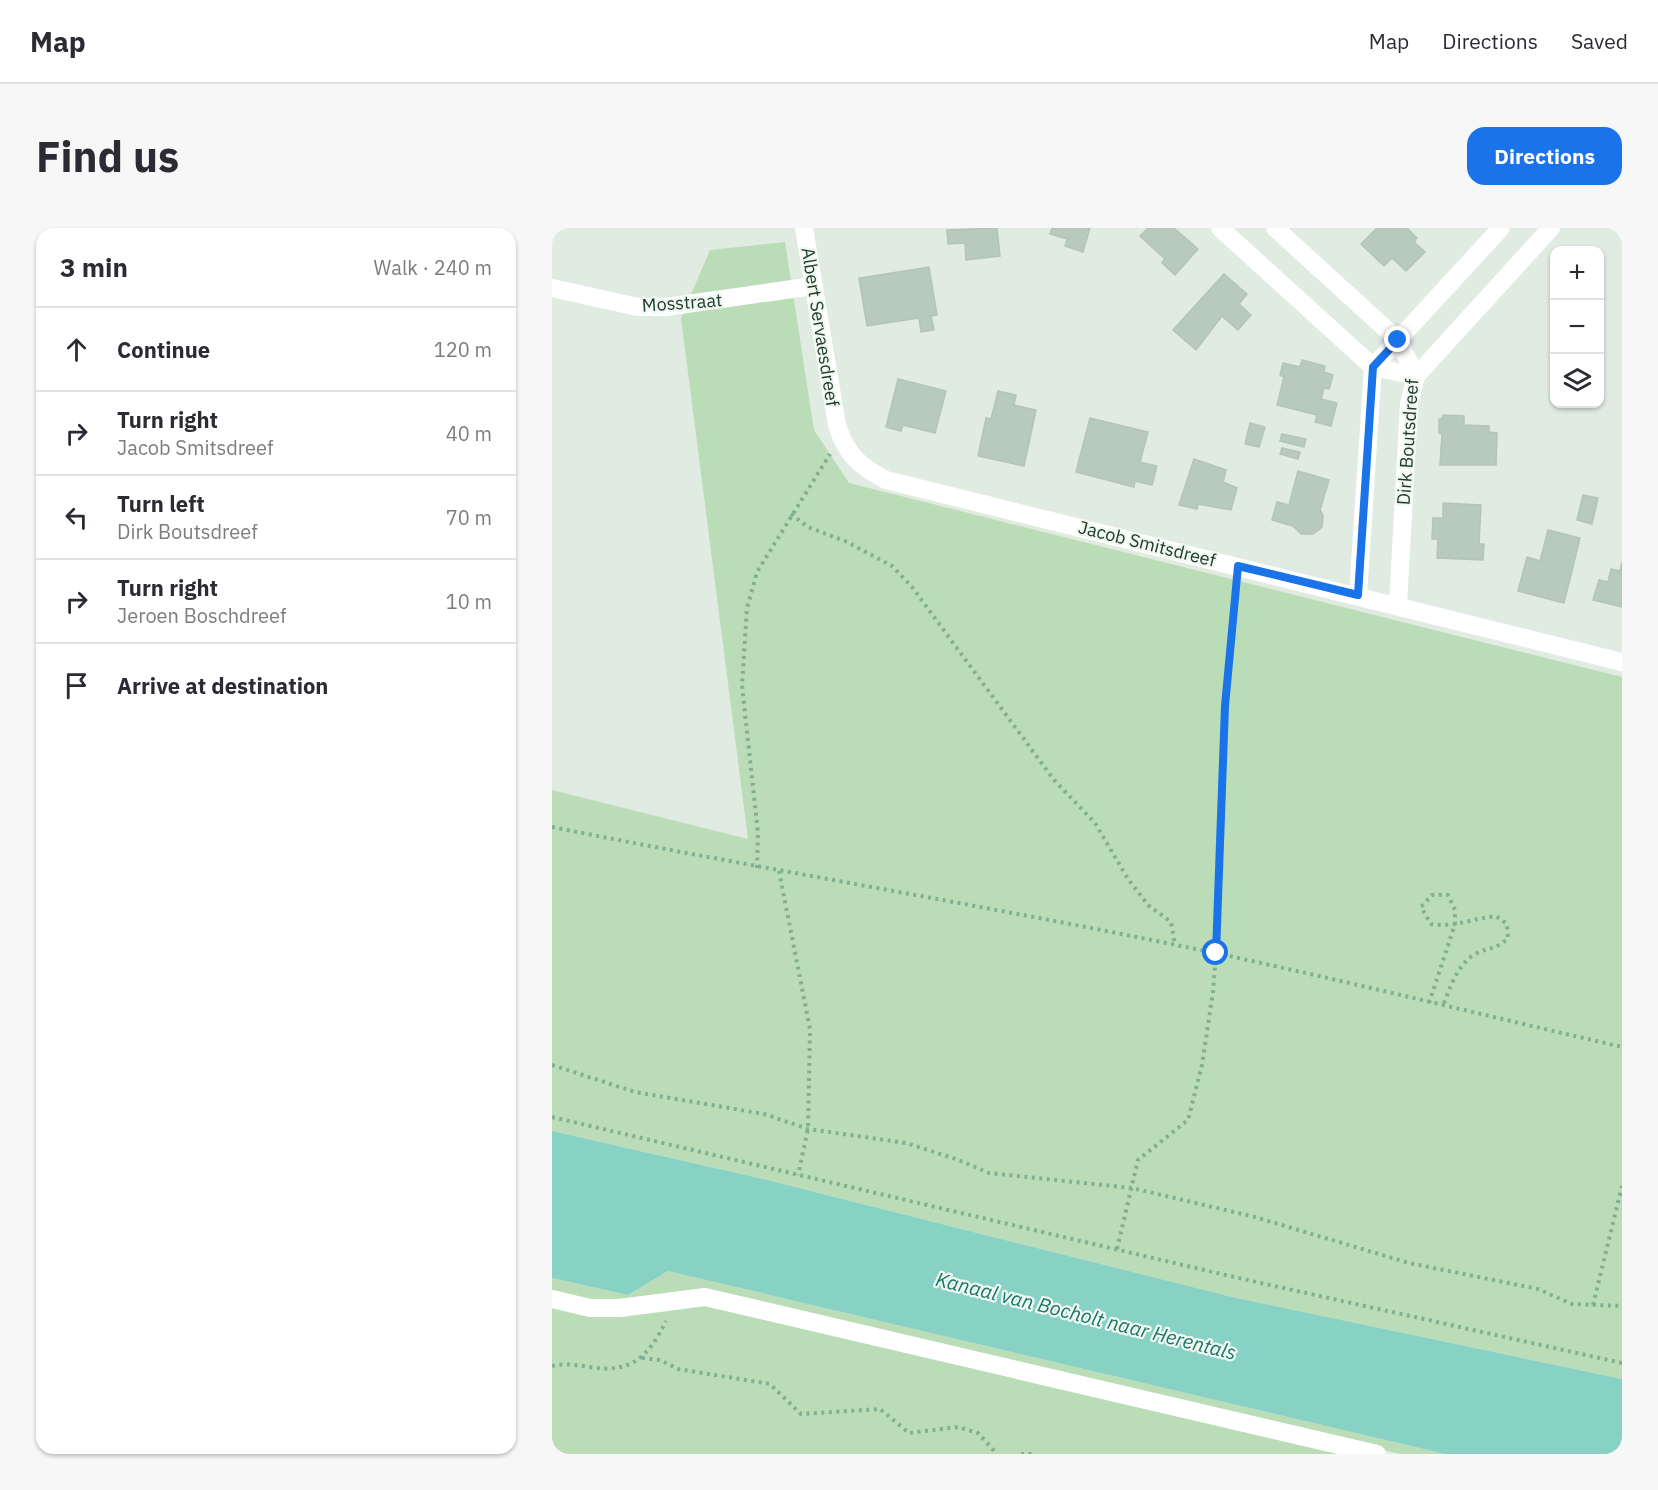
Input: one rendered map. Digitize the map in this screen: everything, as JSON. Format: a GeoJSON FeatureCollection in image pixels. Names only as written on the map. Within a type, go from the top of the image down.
{"type":"FeatureCollection","features":[{"type":"Feature","properties":{"kind":"street","name":"Albert Servaesdreef"},"geometry":{"type":"LineString","coordinates":[[804,228],[839,433]]}},
{"type":"Feature","properties":{"kind":"street"},"geometry":{"type":"LineString","coordinates":[[1220,228],[1373,367],[1416,376],[1551,228]]}},
{"type":"Feature","properties":{"kind":"street","name":"Dirk Boutsdreef"},"geometry":{"type":"LineString","coordinates":[[1275,228],[1398,340],[1416,376],[1409,404],[1398,605]]}},
{"type":"Feature","properties":{"kind":"street"},"geometry":{"type":"LineString","coordinates":[[1358,595],[1373,367],[1501,228]]}},
{"type":"Feature","properties":{"kind":"street","name":"Mosstraat"},"geometry":{"type":"LineString","coordinates":[[552,288],[638,307],[666,308],[813,286]]}},
{"type":"Feature","properties":{"kind":"street","name":"Jacob Smitsdreef"},"geometry":{"type":"LineString","coordinates":[[839,433],[858,465],[886,480],[1622,662]]}},
{"type":"Feature","properties":{"kind":"street"},"geometry":{"type":"LineString","coordinates":[[552,1299],[590,1308],[620,1308],[705,1297],[1377,1454]]}},
{"type":"Feature","properties":{"kind":"path"},"geometry":{"type":"LineString","coordinates":[[757,868],[758,833],[742,686],[747,608],[757,572],[839,433]]}},
{"type":"Feature","properties":{"kind":"path"},"geometry":{"type":"LineString","coordinates":[[791,514],[808,527],[847,542],[892,567],[912,587],[1054,780],[1095,823],[1141,897],[1171,922],[1175,945]]}},
{"type":"Feature","properties":{"kind":"path"},"geometry":{"type":"LineString","coordinates":[[1117,1250],[1138,1161],[1188,1120],[1202,1065],[1216,953],[1225,706],[1238,566]]}},
{"type":"Feature","properties":{"kind":"path"},"geometry":{"type":"LineString","coordinates":[[552,827],[757,868],[903,891],[1216,953],[1622,1047]]}},
{"type":"Feature","properties":{"kind":"path"},"geometry":{"type":"LineString","coordinates":[[779,870],[810,1029],[808,1129],[798,1175]]}},
{"type":"Feature","properties":{"kind":"path"},"geometry":{"type":"LineString","coordinates":[[1430,1003],[1455,924],[1455,910],[1448,895],[1432,896],[1421,907],[1431,924],[1455,924],[1496,916],[1507,924],[1508,938],[1498,947],[1474,955],[1456,973],[1443,1006]]}},
{"type":"Feature","properties":{"kind":"path"},"geometry":{"type":"LineString","coordinates":[[552,1065],[635,1092],[764,1114],[808,1129],[906,1143],[956,1158],[989,1173],[1132,1188],[1255,1216],[1408,1263],[1538,1289],[1572,1304],[1622,1306]]}},
{"type":"Feature","properties":{"kind":"path"},"geometry":{"type":"LineString","coordinates":[[552,1117],[1117,1250],[1622,1363]]}},
{"type":"Feature","properties":{"kind":"path"},"geometry":{"type":"LineString","coordinates":[[1593,1305],[1622,1186]]}},
{"type":"Feature","properties":{"kind":"path"},"geometry":{"type":"LineString","coordinates":[[552,1366],[622,1368],[642,1358],[654,1345],[667,1319],[685,1298]]}},
{"type":"Feature","properties":{"kind":"path"},"geometry":{"type":"LineString","coordinates":[[642,1358],[660,1360],[678,1369],[770,1384],[801,1414],[880,1408],[909,1433],[958,1427],[978,1433],[997,1454]]}},
{"type":"Feature","properties":{"kind":"path"},"geometry":{"type":"LineString","coordinates":[[1021,1454],[1035,1454]]}},
{"type":"Feature","properties":{"kind":"green space"},"geometry":{"type":"Polygon","coordinates":[[[785,242],[814,430],[849,483],[1622,677],[1622,1379],[1232,1297],[767,1180],[552,1131],[552,790],[748,839],[681,318],[710,250],[785,242]]]}},
{"type":"Feature","properties":{"kind":"green space"},"geometry":{"type":"Polygon","coordinates":[[[668,1271],[1445,1454],[1401,1454],[742,1302],[704,1289],[593,1302],[552,1292],[552,1278],[628,1295],[668,1271]]]}},
{"type":"Feature","properties":{"kind":"green space"},"geometry":{"type":"Polygon","coordinates":[[[690,1302],[1345,1454],[552,1454],[552,1306],[690,1302]]]}},
{"type":"Feature","properties":{"kind":"water","name":"Kanaal van Bocholt naar Herentals"},"geometry":{"type":"Polygon","coordinates":[[[552,1131],[767,1180],[1232,1297],[1622,1379],[1622,1454],[1445,1454],[668,1271],[628,1295],[552,1278],[552,1131]]]}},
{"type":"Feature","properties":{"kind":"building"},"geometry":{"type":"Polygon","coordinates":[[[997,228],[1000,256],[966,260],[965,243],[948,244],[947,230],[997,228]]]}},
{"type":"Feature","properties":{"kind":"building"},"geometry":{"type":"Polygon","coordinates":[[[1052,228],[1090,228],[1083,252],[1065,246],[1067,239],[1050,234],[1052,228]]]}},
{"type":"Feature","properties":{"kind":"building"},"geometry":{"type":"Polygon","coordinates":[[[1148,228],[1174,228],[1198,249],[1175,275],[1162,263],[1165,259],[1140,236],[1148,228]]]}},
{"type":"Feature","properties":{"kind":"building"},"geometry":{"type":"Polygon","coordinates":[[[1377,228],[1407,228],[1417,238],[1414,242],[1425,252],[1406,271],[1392,258],[1384,266],[1361,244],[1377,228]]]}},
{"type":"Feature","properties":{"kind":"building"},"geometry":{"type":"Polygon","coordinates":[[[929,267],[937,315],[931,316],[934,330],[921,332],[919,318],[867,326],[859,278],[929,267]]]}},
{"type":"Feature","properties":{"kind":"building"},"geometry":{"type":"Polygon","coordinates":[[[1224,274],[1247,294],[1239,304],[1251,315],[1238,330],[1222,316],[1196,350],[1173,330],[1224,274]]]}},
{"type":"Feature","properties":{"kind":"building"},"geometry":{"type":"Polygon","coordinates":[[[1302,360],[1325,366],[1324,372],[1333,375],[1329,389],[1324,388],[1321,399],[1337,403],[1331,426],[1315,422],[1317,415],[1277,405],[1284,377],[1280,375],[1283,363],[1300,367],[1302,360]]]}},
{"type":"Feature","properties":{"kind":"building"},"geometry":{"type":"Polygon","coordinates":[[[898,379],[946,391],[935,433],[903,425],[901,431],[886,427],[898,379]]]}},
{"type":"Feature","properties":{"kind":"building"},"geometry":{"type":"Polygon","coordinates":[[[998,391],[1016,395],[1014,405],[1036,410],[1024,466],[978,456],[986,418],[991,419],[998,391]]]}},
{"type":"Feature","properties":{"kind":"building"},"geometry":{"type":"Polygon","coordinates":[[[1443,415],[1464,416],[1464,425],[1489,426],[1489,432],[1497,433],[1496,465],[1440,465],[1442,434],[1439,433],[1439,419],[1442,419],[1443,415]]]}},
{"type":"Feature","properties":{"kind":"building"},"geometry":{"type":"Polygon","coordinates":[[[1090,418],[1148,432],[1140,462],[1157,466],[1152,485],[1135,481],[1134,487],[1076,472],[1090,418]]]}},
{"type":"Feature","properties":{"kind":"building"},"geometry":{"type":"Polygon","coordinates":[[[1250,423],[1265,427],[1259,447],[1245,444],[1250,423]]]}},
{"type":"Feature","properties":{"kind":"building"},"geometry":{"type":"Polygon","coordinates":[[[1282,434],[1306,439],[1304,447],[1280,441],[1282,434]]]}},
{"type":"Feature","properties":{"kind":"building"},"geometry":{"type":"Polygon","coordinates":[[[1282,448],[1300,452],[1298,459],[1280,454],[1282,448]]]}},
{"type":"Feature","properties":{"kind":"building"},"geometry":{"type":"Polygon","coordinates":[[[1194,459],[1226,470],[1223,482],[1237,488],[1231,510],[1198,504],[1197,509],[1179,505],[1194,459]]]}},
{"type":"Feature","properties":{"kind":"building"},"geometry":{"type":"Polygon","coordinates":[[[1298,471],[1329,480],[1320,510],[1323,515],[1322,527],[1313,534],[1301,534],[1293,526],[1272,520],[1277,502],[1289,505],[1298,471]]]}},
{"type":"Feature","properties":{"kind":"building"},"geometry":{"type":"Polygon","coordinates":[[[1583,495],[1598,498],[1592,524],[1577,520],[1583,495]]]}},
{"type":"Feature","properties":{"kind":"building"},"geometry":{"type":"Polygon","coordinates":[[[1443,503],[1481,505],[1479,544],[1484,544],[1483,560],[1437,558],[1438,539],[1432,539],[1433,518],[1443,518],[1443,503]]]}},
{"type":"Feature","properties":{"kind":"building"},"geometry":{"type":"Polygon","coordinates":[[[1548,530],[1580,538],[1564,603],[1518,591],[1527,557],[1540,561],[1548,530]]]}},
{"type":"Feature","properties":{"kind":"building"},"geometry":{"type":"Polygon","coordinates":[[[1622,562],[1622,607],[1593,600],[1599,580],[1608,582],[1611,569],[1620,571],[1622,562]]]}},
{"type":"Feature","properties":{"kind":"route"},"geometry":{"type":"LineString","coordinates":[[1216,953],[1225,706],[1238,566],[1358,595],[1373,367],[1398,340]]}}]}
